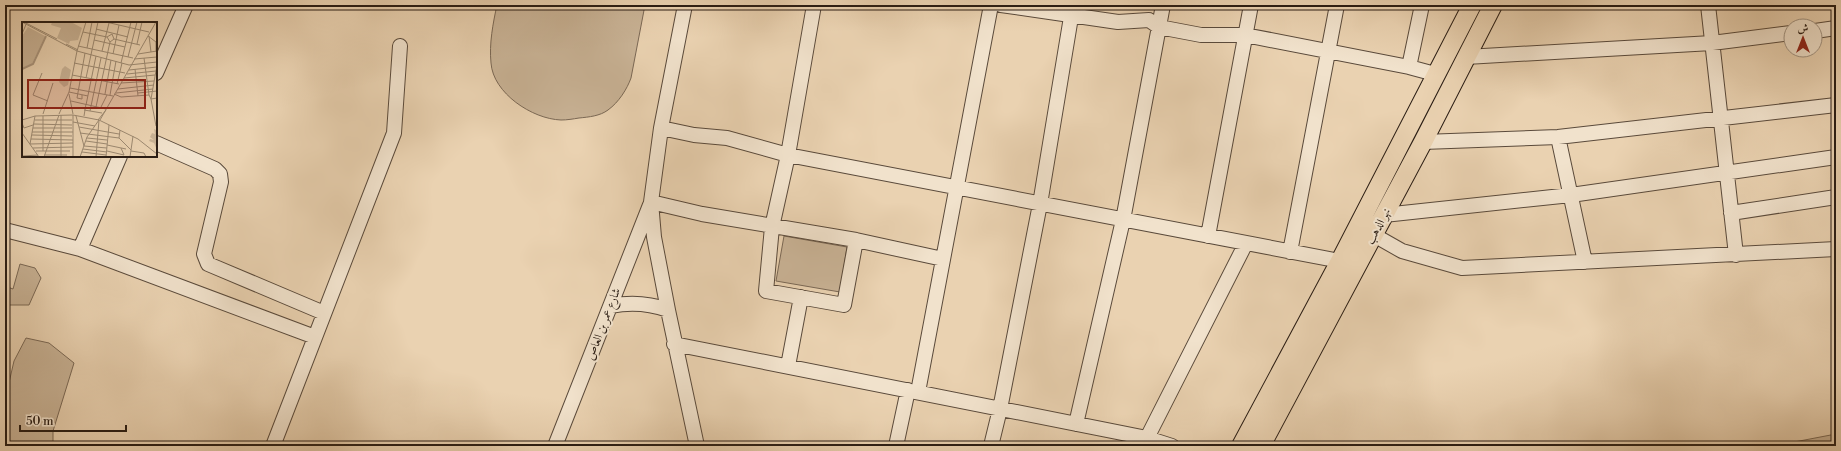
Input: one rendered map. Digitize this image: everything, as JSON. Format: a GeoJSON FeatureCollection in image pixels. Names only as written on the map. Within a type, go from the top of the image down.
{"type":"FeatureCollection","features":[{"type":"Feature","properties":{"kind":"main road","name":"نهر الدهب"},"geometry":{"type":"LineString","coordinates":[[1241,446],[1340,261],[1435,74],[1472,5]]}},
{"type":"Feature","properties":{"kind":"main road","name":"نهر الدهب"},"geometry":{"type":"LineString","coordinates":[[1261,446],[1423,142],[1493,5]]}},
{"type":"Feature","properties":{"kind":"street"},"geometry":{"type":"LineString","coordinates":[[157,71],[186,5]]}},
{"type":"Feature","properties":{"kind":"street","name":"شارع عمر بن العاص"},"geometry":{"type":"LineString","coordinates":[[684,5],[661,128],[651,202],[654,237],[674,344],[697,446]]}},
{"type":"Feature","properties":{"kind":"street"},"geometry":{"type":"LineString","coordinates":[[814,5],[788,155],[772,227],[766,291],[844,305],[856,240]]}},
{"type":"Feature","properties":{"kind":"street"},"geometry":{"type":"LineString","coordinates":[[896,446],[913,391],[943,259],[990,5]]}},
{"type":"Feature","properties":{"kind":"street"},"geometry":{"type":"LineString","coordinates":[[1001,5],[1072,10],[1118,22],[1148,20],[1159,27],[1201,35],[1245,35],[1409,67],[1435,74]]}},
{"type":"Feature","properties":{"kind":"street"},"geometry":{"type":"LineString","coordinates":[[1076,424],[1123,220],[1163,5]]}},
{"type":"Feature","properties":{"kind":"street"},"geometry":{"type":"LineString","coordinates":[[1208,236],[1251,5]]}},
{"type":"Feature","properties":{"kind":"street"},"geometry":{"type":"LineString","coordinates":[[1290,252],[1337,5]]}},
{"type":"Feature","properties":{"kind":"street"},"geometry":{"type":"LineString","coordinates":[[1409,67],[1422,5]]}},
{"type":"Feature","properties":{"kind":"street"},"geometry":{"type":"LineString","coordinates":[[1708,5],[1736,255]]}},
{"type":"Feature","properties":{"kind":"street"},"geometry":{"type":"LineString","coordinates":[[991,446],[1000,409],[1040,204],[1072,10]]}},
{"type":"Feature","properties":{"kind":"street"},"geometry":{"type":"LineString","coordinates":[[1823,29],[1836,28]]}},
{"type":"Feature","properties":{"kind":"street"},"geometry":{"type":"LineString","coordinates":[[1466,57],[1712,43],[1783,34]]}},
{"type":"Feature","properties":{"kind":"street"},"geometry":{"type":"LineString","coordinates":[[273,446],[394,133],[400,46]]}},
{"type":"Feature","properties":{"kind":"street"},"geometry":{"type":"LineString","coordinates":[[1423,142],[1558,137],[1836,105]]}},
{"type":"Feature","properties":{"kind":"street"},"geometry":{"type":"LineString","coordinates":[[661,128],[694,135],[726,138],[788,155],[1340,261]]}},
{"type":"Feature","properties":{"kind":"street"},"geometry":{"type":"LineString","coordinates":[[1558,137],[1585,262]]}},
{"type":"Feature","properties":{"kind":"street"},"geometry":{"type":"LineString","coordinates":[[157,143],[215,169],[220,174],[220,182],[204,254],[208,264],[324,313]]}},
{"type":"Feature","properties":{"kind":"street"},"geometry":{"type":"LineString","coordinates":[[80,249],[120,157]]}},
{"type":"Feature","properties":{"kind":"street"},"geometry":{"type":"LineString","coordinates":[[1384,215],[1571,195],[1727,174],[1836,157]]}},
{"type":"Feature","properties":{"kind":"street"},"geometry":{"type":"LineString","coordinates":[[1731,212],[1836,198]]}},
{"type":"Feature","properties":{"kind":"street"},"geometry":{"type":"LineString","coordinates":[[651,202],[702,214],[856,240],[943,259]]}},
{"type":"Feature","properties":{"kind":"street","name":"شارع عمر بن العاص"},"geometry":{"type":"LineString","coordinates":[[555,446],[651,202]]}},
{"type":"Feature","properties":{"kind":"street"},"geometry":{"type":"LineString","coordinates":[[1358,226],[1402,250],[1462,268],[1836,249]]}},
{"type":"Feature","properties":{"kind":"street"},"geometry":{"type":"LineString","coordinates":[[5,230],[80,249],[315,337]]}},
{"type":"Feature","properties":{"kind":"street"},"geometry":{"type":"LineString","coordinates":[[1147,438],[1246,243]]}},
{"type":"Feature","properties":{"kind":"street"},"geometry":{"type":"LineString","coordinates":[[788,366],[801,297]]}},
{"type":"Feature","properties":{"kind":"street"},"geometry":{"type":"LineString","coordinates":[[611,306],[634,303],[657,306],[668,310]]}},
{"type":"Feature","properties":{"kind":"street"},"geometry":{"type":"LineString","coordinates":[[674,344],[1147,438],[1172,446]]}},
{"type":"Feature","properties":{"kind":"shaded area"},"geometry":{"type":"Polygon","coordinates":[[[497,5],[645,5],[631,78],[625,91],[612,107],[602,114],[563,120],[538,115],[516,102],[506,94],[493,74],[491,63],[491,41],[497,5]]]}},
{"type":"Feature","properties":{"kind":"shaded area"},"geometry":{"type":"Polygon","coordinates":[[[784,236],[847,247],[840,292],[776,281],[784,236]]]}},
{"type":"Feature","properties":{"kind":"shaded area"},"geometry":{"type":"Polygon","coordinates":[[[20,264],[35,268],[41,278],[29,305],[5,305],[5,286],[13,289],[20,264]]]}},
{"type":"Feature","properties":{"kind":"shaded area"},"geometry":{"type":"Polygon","coordinates":[[[26,338],[49,343],[74,363],[53,431],[53,446],[5,446],[5,400],[14,361],[26,338]]]}},
{"type":"Feature","properties":{"kind":"shaded area"},"geometry":{"type":"Polygon","coordinates":[[[1836,434],[1836,446],[1790,446],[1789,443],[1836,434]]]}}]}
